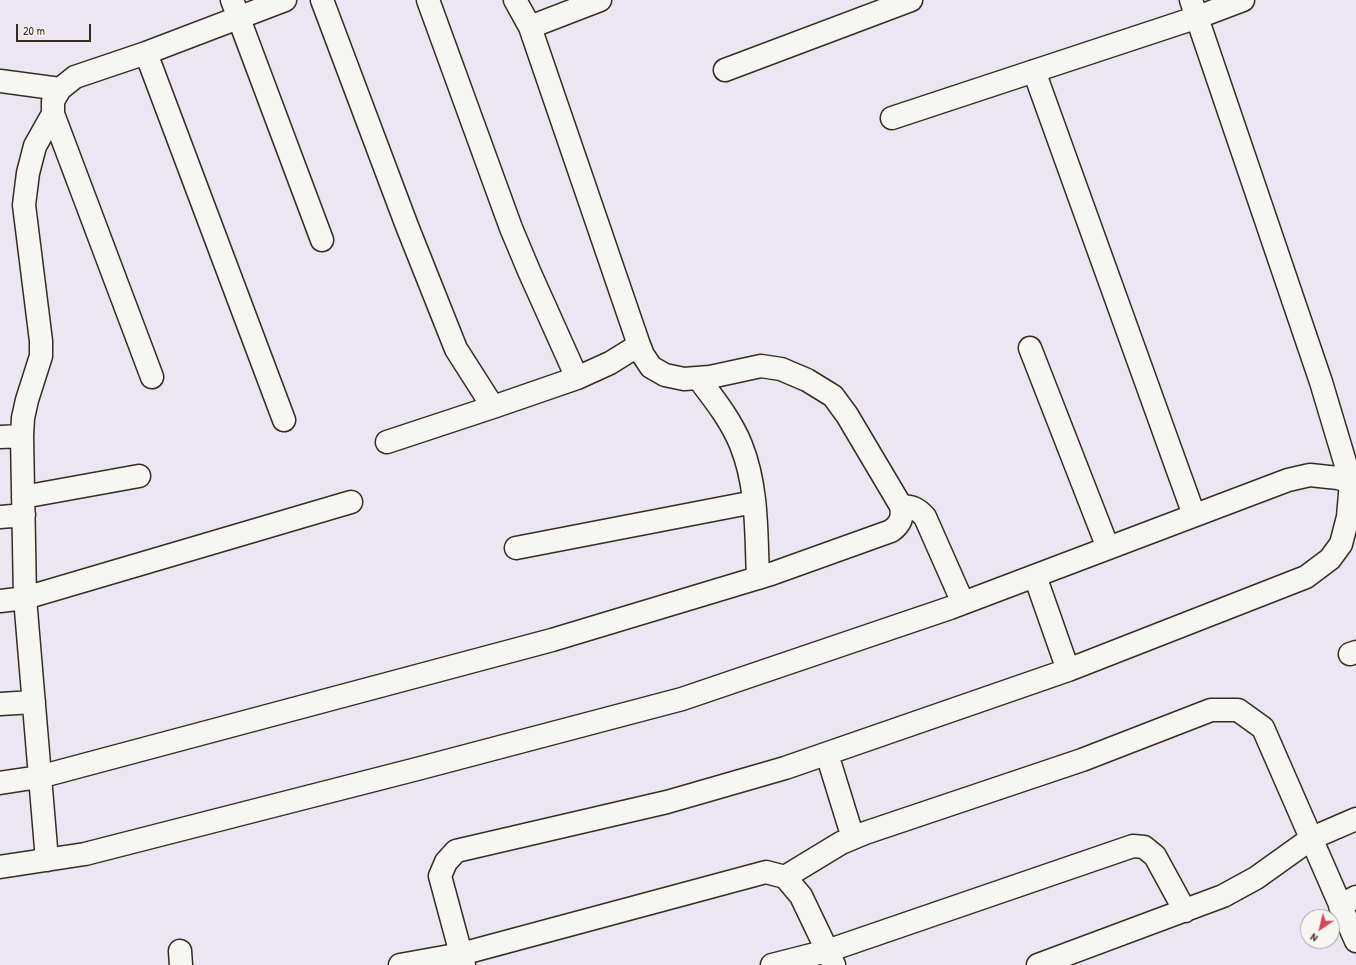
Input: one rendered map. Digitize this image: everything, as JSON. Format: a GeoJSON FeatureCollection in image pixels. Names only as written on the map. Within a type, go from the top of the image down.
{"type":"FeatureCollection","features":[{"type":"Feature","properties":{"kind":"street"},"geometry":{"type":"LineString","coordinates":[[152,377],[53,114],[53,101],[60,89],[75,77],[146,54],[236,9],[285,0]]}},
{"type":"Feature","properties":{"kind":"street"},"geometry":{"type":"LineString","coordinates":[[322,0],[407,226],[456,349],[493,407]]}},
{"type":"Feature","properties":{"kind":"street"},"geometry":{"type":"LineString","coordinates":[[428,0],[511,228],[577,378]]}},
{"type":"Feature","properties":{"kind":"street"},"geometry":{"type":"LineString","coordinates":[[0,784],[40,777],[552,640],[758,578],[891,530],[898,526],[902,514],[901,506],[847,415],[833,396],[807,380],[781,369],[761,366],[710,377],[684,379],[665,375],[651,367],[643,355],[639,345],[530,27],[515,0]]}},
{"type":"Feature","properties":{"kind":"street"},"geometry":{"type":"LineString","coordinates":[[530,27],[600,0]]}},
{"type":"Feature","properties":{"kind":"street"},"geometry":{"type":"LineString","coordinates":[[726,70],[911,0]]}},
{"type":"Feature","properties":{"kind":"street"},"geometry":{"type":"LineString","coordinates":[[892,118],[1034,71],[1195,9],[1243,0]]}},
{"type":"Feature","properties":{"kind":"street"},"geometry":{"type":"LineString","coordinates":[[236,9],[322,240]]}},
{"type":"Feature","properties":{"kind":"street"},"geometry":{"type":"LineString","coordinates":[[462,959],[440,876],[446,862],[456,851],[667,802],[785,768],[827,754],[1068,670],[1306,577],[1330,559],[1341,544],[1348,517],[1353,483],[1321,382],[1195,9]]}},
{"type":"Feature","properties":{"kind":"street"},"geometry":{"type":"LineString","coordinates":[[146,54],[284,420]]}},
{"type":"Feature","properties":{"kind":"street"},"geometry":{"type":"LineString","coordinates":[[1034,71],[1194,515]]}},
{"type":"Feature","properties":{"kind":"street"},"geometry":{"type":"LineString","coordinates":[[0,81],[60,89]]}},
{"type":"Feature","properties":{"kind":"street"},"geometry":{"type":"LineString","coordinates":[[47,860],[25,598],[22,436],[26,400],[41,356],[41,341],[24,205],[28,173],[35,146],[53,114]]}},
{"type":"Feature","properties":{"kind":"street"},"geometry":{"type":"LineString","coordinates":[[387,442],[577,378],[610,363],[639,345]]}},
{"type":"Feature","properties":{"kind":"street"},"geometry":{"type":"LineString","coordinates":[[1030,348],[1108,548]]}},
{"type":"Feature","properties":{"kind":"street"},"geometry":{"type":"LineString","coordinates":[[698,378],[724,414],[741,444],[749,468],[754,502],[758,578]]}},
{"type":"Feature","properties":{"kind":"street"},"geometry":{"type":"LineString","coordinates":[[0,437],[22,436]]}},
{"type":"Feature","properties":{"kind":"street"},"geometry":{"type":"LineString","coordinates":[[0,867],[85,854],[682,699],[963,603],[1288,480],[1310,475],[1338,478],[1353,483]]}},
{"type":"Feature","properties":{"kind":"street"},"geometry":{"type":"LineString","coordinates":[[0,517],[24,506],[139,476]]}},
{"type":"Feature","properties":{"kind":"street"},"geometry":{"type":"LineString","coordinates":[[0,600],[25,598],[351,502]]}},
{"type":"Feature","properties":{"kind":"street"},"geometry":{"type":"LineString","coordinates":[[516,548],[754,502]]}},
{"type":"Feature","properties":{"kind":"street"},"geometry":{"type":"LineString","coordinates":[[901,506],[914,508],[924,517],[963,603]]}},
{"type":"Feature","properties":{"kind":"street"},"geometry":{"type":"LineString","coordinates":[[1034,576],[1068,670]]}},
{"type":"Feature","properties":{"kind":"street"},"geometry":{"type":"LineString","coordinates":[[0,704],[34,702]]}},
{"type":"Feature","properties":{"kind":"street"},"geometry":{"type":"LineString","coordinates":[[785,877],[842,843],[866,833],[1082,760],[1211,710],[1238,710],[1263,728],[1312,838],[1348,902],[1356,941]]}},
{"type":"Feature","properties":{"kind":"street"},"geometry":{"type":"LineString","coordinates":[[827,754],[853,838]]}},
{"type":"Feature","properties":{"kind":"street"},"geometry":{"type":"LineString","coordinates":[[1038,965],[1223,896],[1256,878],[1312,838],[1356,819]]}},
{"type":"Feature","properties":{"kind":"street"},"geometry":{"type":"LineString","coordinates":[[772,965],[830,958],[1133,846],[1144,847],[1154,856],[1185,911]]}},
{"type":"Feature","properties":{"kind":"street"},"geometry":{"type":"LineString","coordinates":[[400,965],[462,959],[766,872],[785,877],[801,896],[830,958]]}}]}
